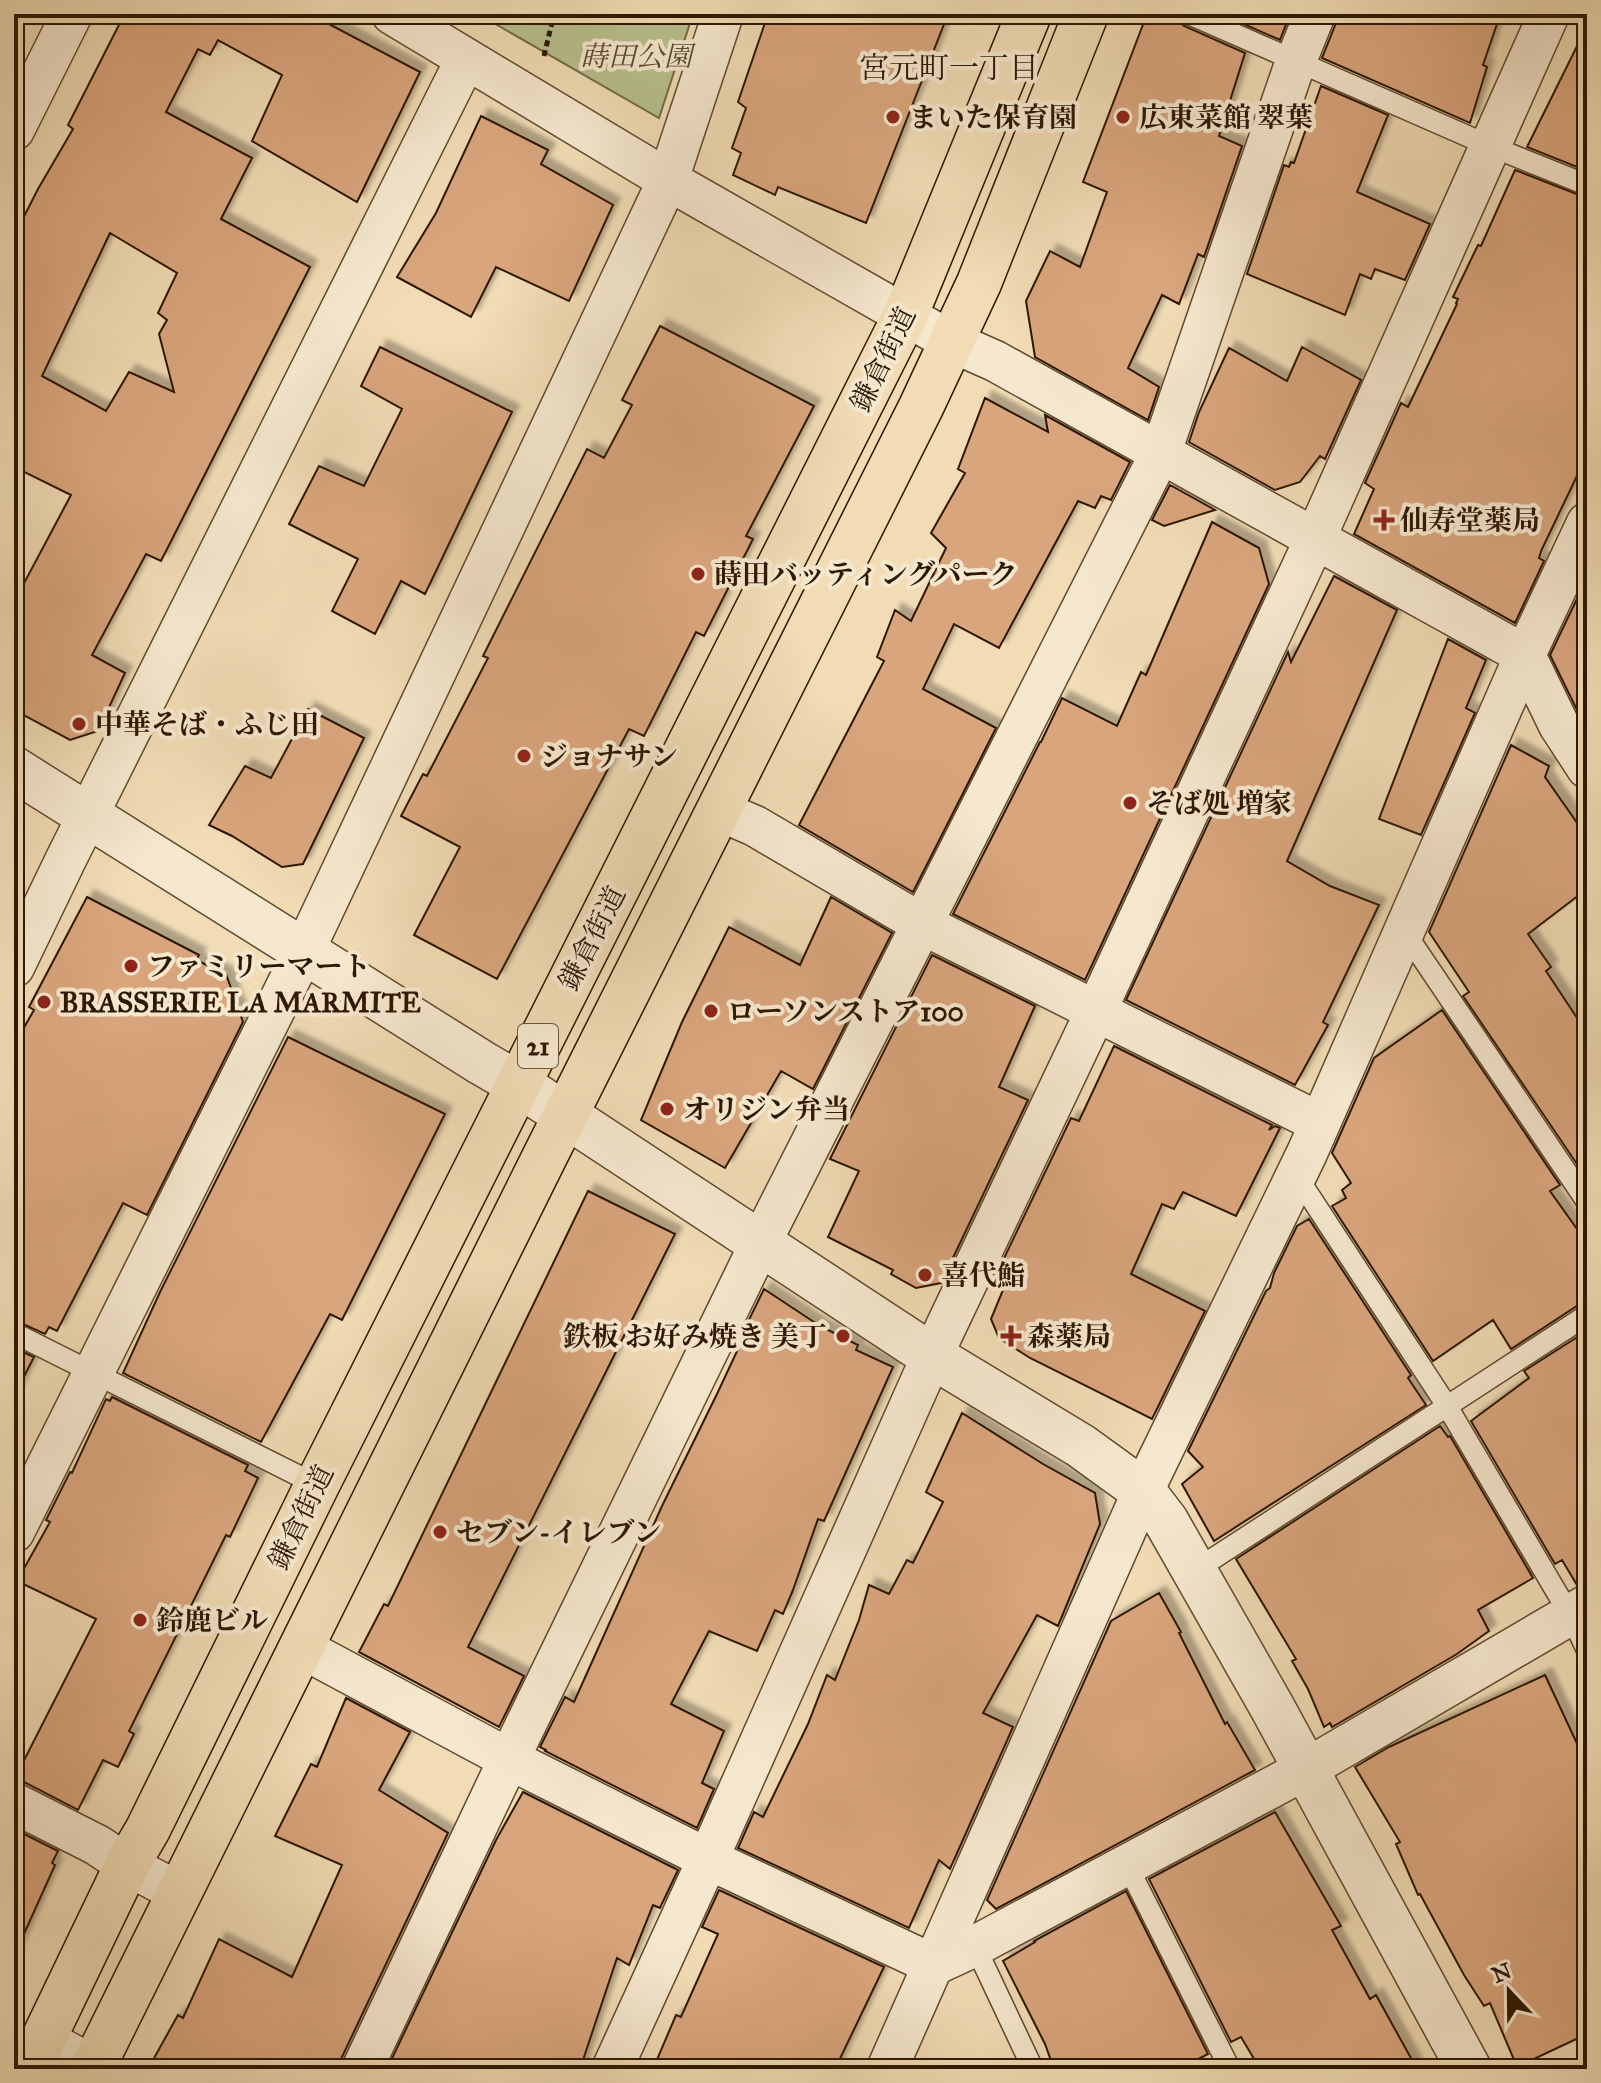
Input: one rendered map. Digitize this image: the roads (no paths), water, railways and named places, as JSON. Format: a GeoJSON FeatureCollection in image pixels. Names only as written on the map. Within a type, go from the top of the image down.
{"type":"FeatureCollection","features":[{"type":"Feature","properties":{"kind":"main road","name":"鎌倉街道"},"geometry":{"type":"LineString","coordinates":[[36,2054],[317,1485],[906,314],[1029,14]]}},
{"type":"Feature","properties":{"kind":"main road","name":"鎌倉街道"},"geometry":{"type":"LineString","coordinates":[[95,2068],[300,1647],[952,342],[979,283],[1086,14]]}},
{"type":"Feature","properties":{"kind":"street"},"geometry":{"type":"LineString","coordinates":[[14,130],[72,14]]}},
{"type":"Feature","properties":{"kind":"street"},"geometry":{"type":"LineString","coordinates":[[392,14],[668,180],[952,342],[995,361],[1525,655],[1559,725],[1587,768]]}},
{"type":"Feature","properties":{"kind":"street"},"geometry":{"type":"LineString","coordinates":[[14,1532],[304,951],[668,180],[723,14]]}},
{"type":"Feature","properties":{"kind":"street"},"geometry":{"type":"LineString","coordinates":[[362,2069],[760,1244],[1161,452],[1315,14]]}},
{"type":"Feature","properties":{"kind":"street"},"geometry":{"type":"LineString","coordinates":[[612,2069],[932,1356],[1315,539],[1549,14]]}},
{"type":"Feature","properties":{"kind":"street"},"geometry":{"type":"LineString","coordinates":[[14,967],[466,59]]}},
{"type":"Feature","properties":{"kind":"street"},"geometry":{"type":"LineString","coordinates":[[887,2069],[1143,1491],[1320,1123],[1525,655],[1587,523]]}},
{"type":"Feature","properties":{"kind":"street"},"geometry":{"type":"LineString","coordinates":[[14,769],[518,1084],[932,1356],[1081,1446],[1143,1491],[1166,1521],[1306,1769],[1469,2069]]}},
{"type":"Feature","properties":{"kind":"street"},"geometry":{"type":"LineString","coordinates":[[718,810],[755,826],[922,924],[1320,1123]]}},
{"type":"Feature","properties":{"kind":"street"},"geometry":{"type":"LineString","coordinates":[[300,1647],[509,1759],[708,1859],[934,1965],[1581,1623]]}},
{"type":"Feature","properties":{"kind":"street"},"geometry":{"type":"LineString","coordinates":[[14,1803],[97,1845],[180,1893]]}},
{"type":"Feature","properties":{"kind":"street"},"geometry":{"type":"LineString","coordinates":[[36,2054],[95,2068]]}},
{"type":"Feature","properties":{"kind":"lane"},"geometry":{"type":"LineString","coordinates":[[1189,14],[1490,146],[1587,185]]}},
{"type":"Feature","properties":{"kind":"lane"},"geometry":{"type":"LineString","coordinates":[[1404,931],[1587,1202]]}},
{"type":"Feature","properties":{"kind":"lane"},"geometry":{"type":"LineString","coordinates":[[1296,1175],[1447,1406],[1581,1623]]}},
{"type":"Feature","properties":{"kind":"lane"},"geometry":{"type":"LineString","coordinates":[[1194,1571],[1587,1315]]}},
{"type":"Feature","properties":{"kind":"lane"},"geometry":{"type":"LineString","coordinates":[[14,1333],[317,1485]]}},
{"type":"Feature","properties":{"kind":"lane"},"geometry":{"type":"LineString","coordinates":[[1127,1865],[1230,2069]]}},
{"type":"Feature","properties":{"kind":"lane"},"geometry":{"type":"LineString","coordinates":[[975,1946],[1033,2069]]}},
{"type":"Feature","properties":{"kind":"place","name":"まいた保育園"},"geometry":{"type":"Point","coordinates":[893,117]}},
{"type":"Feature","properties":{"kind":"place","name":"広東菜館 翠葉"},"geometry":{"type":"Point","coordinates":[1123,117]}},
{"type":"Feature","properties":{"kind":"place","name":"仙寿堂薬局"},"geometry":{"type":"Point","coordinates":[1384,520]}},
{"type":"Feature","properties":{"kind":"place","name":"蒔田バッティングパーク"},"geometry":{"type":"Point","coordinates":[698,574]}},
{"type":"Feature","properties":{"kind":"place","name":"中華そば・ふじ田"},"geometry":{"type":"Point","coordinates":[79,724]}},
{"type":"Feature","properties":{"kind":"place","name":"ジョナサン"},"geometry":{"type":"Point","coordinates":[524,756]}},
{"type":"Feature","properties":{"kind":"place","name":"そば処 増家"},"geometry":{"type":"Point","coordinates":[1130,803]}},
{"type":"Feature","properties":{"kind":"place","name":"ファミリーマート"},"geometry":{"type":"Point","coordinates":[131,966]}},
{"type":"Feature","properties":{"kind":"place","name":"BRASSERIE LA MARMITE"},"geometry":{"type":"Point","coordinates":[44,1002]}},
{"type":"Feature","properties":{"kind":"place","name":"ローソンストア100"},"geometry":{"type":"Point","coordinates":[711,1011]}},
{"type":"Feature","properties":{"kind":"place","name":"オリジン弁当"},"geometry":{"type":"Point","coordinates":[667,1109]}},
{"type":"Feature","properties":{"kind":"place","name":"喜代鮨"},"geometry":{"type":"Point","coordinates":[925,1275]}},
{"type":"Feature","properties":{"kind":"place","name":"鉄板 お好み焼き 美丁"},"geometry":{"type":"Point","coordinates":[843,1336]}},
{"type":"Feature","properties":{"kind":"place","name":"森薬局"},"geometry":{"type":"Point","coordinates":[1011,1336]}},
{"type":"Feature","properties":{"kind":"place","name":"セブン-イレブン"},"geometry":{"type":"Point","coordinates":[440,1532]}},
{"type":"Feature","properties":{"kind":"place","name":"鈴鹿ビル"},"geometry":{"type":"Point","coordinates":[140,1620]}},
{"type":"Feature","properties":{"kind":"district","name":"宮元町一丁目"},"geometry":{"type":"Point","coordinates":[949,68]}},
{"type":"Feature","properties":{"kind":"park label","name":"蒔田公園"},"geometry":{"type":"Point","coordinates":[636,56]}}]}
